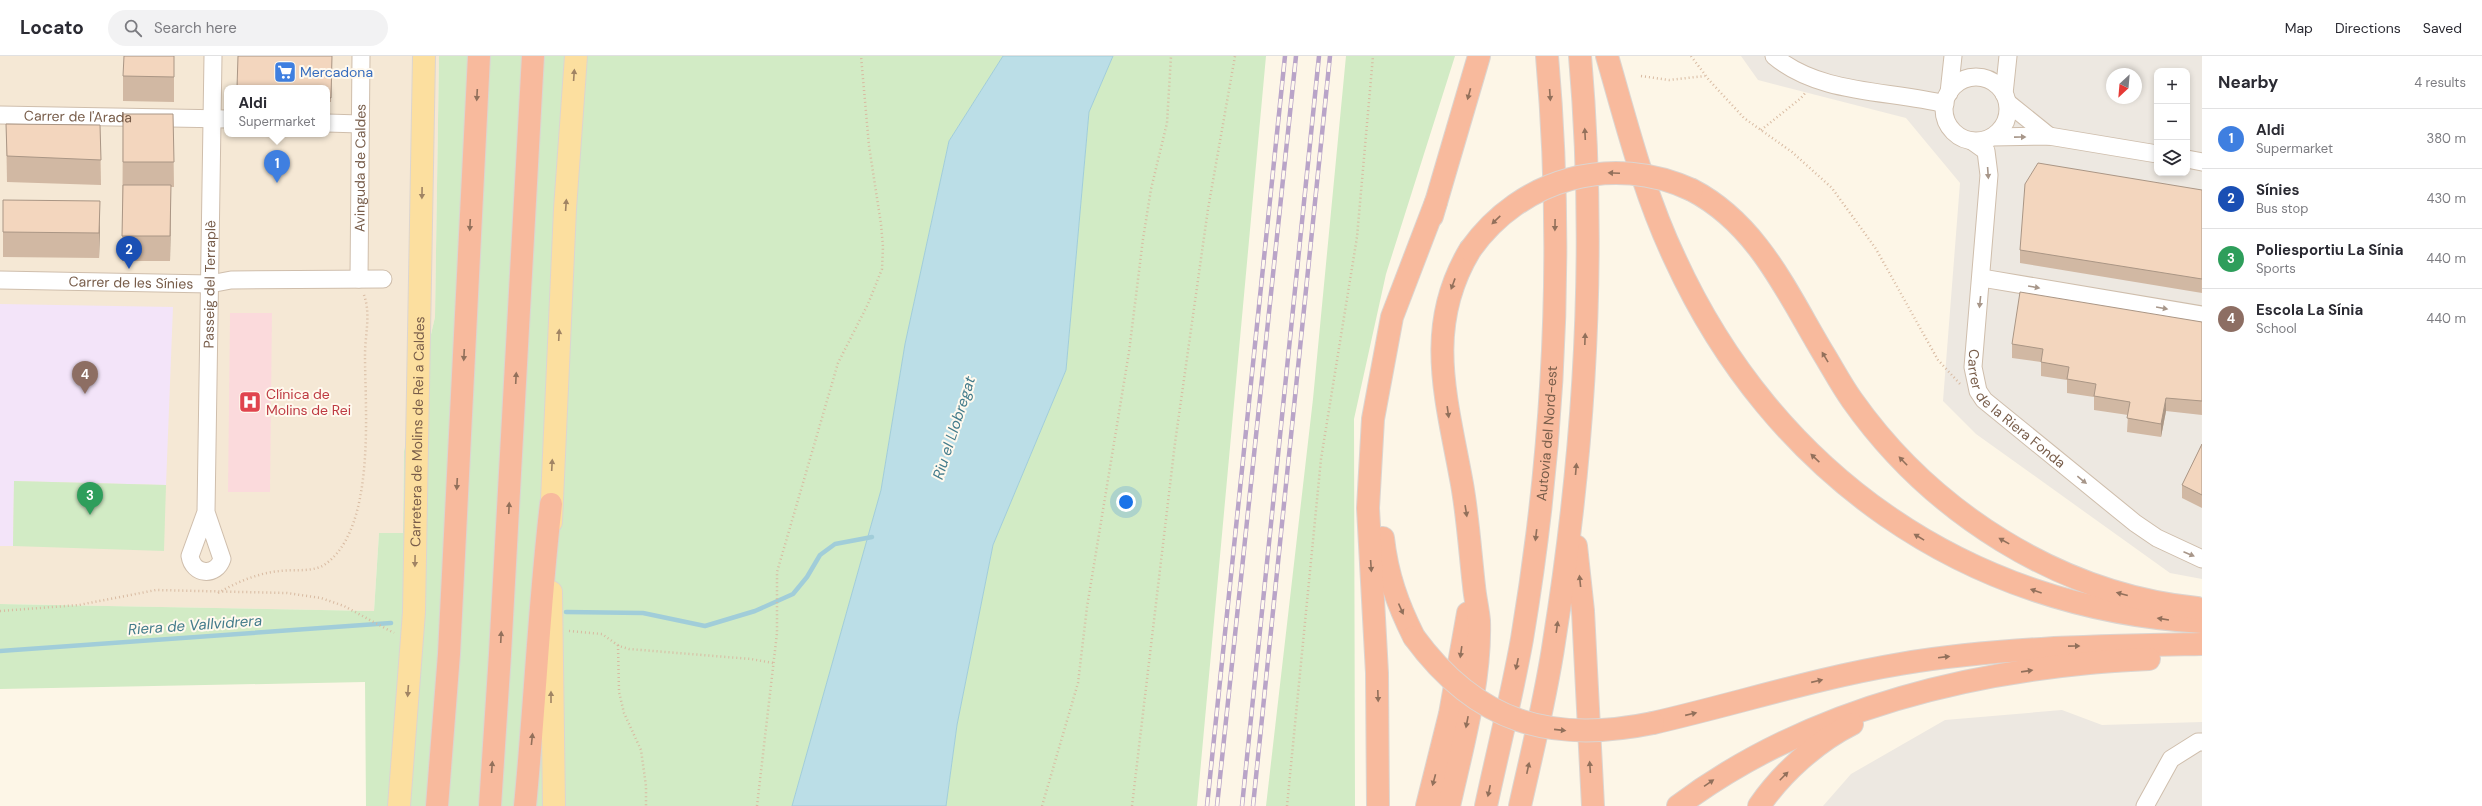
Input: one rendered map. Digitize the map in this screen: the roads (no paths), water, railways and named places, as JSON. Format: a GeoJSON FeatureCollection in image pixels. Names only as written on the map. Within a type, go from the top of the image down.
{"type":"FeatureCollection","features":[{"type":"Feature","properties":{"kind":"highway"},"geometry":{"type":"LineString","coordinates":[[437,806],[449,654],[479,56]]}},
{"type":"Feature","properties":{"kind":"highway"},"geometry":{"type":"LineString","coordinates":[[490,806],[501,646],[533,56]]}},
{"type":"Feature","properties":{"kind":"highway"},"geometry":{"type":"LineString","coordinates":[[1479,56],[1404,314],[1392,370],[1381,459],[1381,528],[1386,566],[1394,594],[1414,637],[1429,658],[1450,680],[1499,713],[1547,729],[1574,731],[1620,730],[1822,680],[1900,664],[1945,657],[2066,647],[2202,644]]}},
{"type":"Feature","properties":{"kind":"highway","name":"Autovia del Nord-est"},"geometry":{"type":"LineString","coordinates":[[1486,806],[1522,641],[1541,497],[1551,378],[1555,176],[1547,56]]}},
{"type":"Feature","properties":{"kind":"highway"},"geometry":{"type":"LineString","coordinates":[[1520,806],[1554,645],[1572,508],[1584,376],[1589,257],[1580,56]]}},
{"type":"Feature","properties":{"kind":"highway"},"geometry":{"type":"LineString","coordinates":[[1607,56],[1635,157],[1675,260],[1723,348],[1752,390],[1794,439],[1846,487],[1874,507],[1936,547],[1976,567],[2046,595],[2084,605],[2168,620],[2202,622]]}},
{"type":"Feature","properties":{"kind":"highway"},"geometry":{"type":"LineString","coordinates":[[1449,806],[1468,720],[1476,669],[1479,623],[1474,587],[1472,548],[1449,416],[1441,349],[1442,323],[1448,299],[1459,268],[1483,232],[1501,214],[1544,188],[1569,179],[1608,172],[1653,176],[1692,190],[1723,210],[1756,244],[1783,283],[1851,400],[1885,442],[1949,504],[1994,536],[2066,574],[2138,598],[2202,608]]}},
{"type":"Feature","properties":{"kind":"highway"},"geometry":{"type":"LineString","coordinates":[[1378,806],[1377,680],[1368,508],[1373,419],[1392,317],[1436,202]]}},
{"type":"Feature","properties":{"kind":"highway"},"geometry":{"type":"LineString","coordinates":[[525,806],[535,703],[543,566],[550,504]]}},
{"type":"Feature","properties":{"kind":"highway"},"geometry":{"type":"LineString","coordinates":[[1572,508],[1583,611],[1593,806]]}},
{"type":"Feature","properties":{"kind":"highway"},"geometry":{"type":"LineString","coordinates":[[1427,806],[1450,714],[1474,587]]}},
{"type":"Feature","properties":{"kind":"highway"},"geometry":{"type":"LineString","coordinates":[[1678,806],[1728,771],[1787,739],[1846,714],[1936,688],[1988,677],[2089,663],[2202,656]]}},
{"type":"Feature","properties":{"kind":"highway"},"geometry":{"type":"LineString","coordinates":[[1759,806],[1777,784],[1805,756],[1840,730],[1865,718],[1904,704],[1988,677]]}},
{"type":"Feature","properties":{"kind":"main road","name":"Carretera de Molins de Rei a Caldes"},"geometry":{"type":"LineString","coordinates":[[399,806],[414,612],[424,56]]}},
{"type":"Feature","properties":{"kind":"main road"},"geometry":{"type":"LineString","coordinates":[[554,806],[550,504],[565,208],[576,56]]}},
{"type":"Feature","properties":{"kind":"street","name":"Passeig del Terraplè"},"geometry":{"type":"LineString","coordinates":[[206,512],[210,284],[219,119],[213,56]]}},
{"type":"Feature","properties":{"kind":"street","name":"Avinguda de Caldes"},"geometry":{"type":"LineString","coordinates":[[359,279],[361,56]]}},
{"type":"Feature","properties":{"kind":"street"},"geometry":{"type":"LineString","coordinates":[[415,56],[423,161]]}},
{"type":"Feature","properties":{"kind":"street"},"geometry":{"type":"LineString","coordinates":[[1774,56],[1800,73],[1835,85],[1920,98],[1947,99]]}},
{"type":"Feature","properties":{"kind":"street"},"geometry":{"type":"LineString","coordinates":[[1952,56],[1945,114],[1951,128],[1962,138],[1972,141],[1982,141],[1992,137],[2049,136],[2154,154]]}},
{"type":"Feature","properties":{"kind":"street"},"geometry":{"type":"LineString","coordinates":[[1992,137],[2005,123],[2008,56]]}},
{"type":"Feature","properties":{"kind":"street"},"geometry":{"type":"LineString","coordinates":[[1947,99],[1963,81],[1982,78],[1991,81],[2006,99],[2049,136]]}},
{"type":"Feature","properties":{"kind":"street","name":"Carrer de l'Arada"},"geometry":{"type":"LineString","coordinates":[[0,115],[219,119]]}},
{"type":"Feature","properties":{"kind":"street"},"geometry":{"type":"LineString","coordinates":[[330,123],[360,124]]}},
{"type":"Feature","properties":{"kind":"street","name":"Carrer de la Riera Fonda"},"geometry":{"type":"LineString","coordinates":[[1972,141],[1986,151],[1989,175],[1982,278],[1973,368],[1975,384],[1984,400],[2135,523],[2157,538],[2202,559]]}},
{"type":"Feature","properties":{"kind":"street"},"geometry":{"type":"LineString","coordinates":[[2190,160],[2202,162]]}},
{"type":"Feature","properties":{"kind":"street"},"geometry":{"type":"LineString","coordinates":[[1982,278],[2202,315]]}},
{"type":"Feature","properties":{"kind":"street","name":"Carrer de les Sínies"},"geometry":{"type":"LineString","coordinates":[[0,280],[210,284],[231,280],[383,279]]}},
{"type":"Feature","properties":{"kind":"street"},"geometry":{"type":"LineString","coordinates":[[206,512],[220,548],[222,559],[217,568],[208,572],[198,570],[191,562],[190,556],[206,512]]}},
{"type":"Feature","properties":{"kind":"street"},"geometry":{"type":"LineString","coordinates":[[194,546],[207,540],[220,548]]}},
{"type":"Feature","properties":{"kind":"street"},"geometry":{"type":"LineString","coordinates":[[2145,806],[2171,759],[2198,742],[2202,742]]}},
{"type":"Feature","properties":{"kind":"water","name":"Riu el Llobregat"},"geometry":{"type":"Polygon","coordinates":[[[1003,56],[1113,56],[1089,112],[1066,370],[993,545],[957,725],[946,806],[792,806],[881,490],[905,344],[949,141],[1003,56]]]}},
{"type":"Feature","properties":{"kind":"waterway","name":"Riera de Vallvidrera"},"geometry":{"type":"LineString","coordinates":[[566,612],[643,613],[705,626],[755,611],[793,594],[807,577],[820,555],[835,544],[872,537]]}},
{"type":"Feature","properties":{"kind":"waterway","name":"Riera de Vallvidrera"},"geometry":{"type":"LineString","coordinates":[[0,651],[391,623]]}},
{"type":"Feature","properties":{"kind":"railway"},"geometry":{"type":"LineString","coordinates":[[1207,806],[1285,56]]}},
{"type":"Feature","properties":{"kind":"railway"},"geometry":{"type":"LineString","coordinates":[[1217,806],[1296,56]]}},
{"type":"Feature","properties":{"kind":"railway"},"geometry":{"type":"LineString","coordinates":[[1242,806],[1319,56]]}},
{"type":"Feature","properties":{"kind":"railway"},"geometry":{"type":"LineString","coordinates":[[1253,806],[1330,56]]}},
{"type":"Feature","properties":{"kind":"place","name":"Mercadona"},"geometry":{"type":"Point","coordinates":[285,72]}},
{"type":"Feature","properties":{"kind":"place","name":"Aldi"},"geometry":{"type":"Point","coordinates":[277,183]}},
{"type":"Feature","properties":{"kind":"place","name":"Sínies"},"geometry":{"type":"Point","coordinates":[129,269]}},
{"type":"Feature","properties":{"kind":"place","name":"Escola La Sínia"},"geometry":{"type":"Point","coordinates":[85,394]}},
{"type":"Feature","properties":{"kind":"place","name":"Clínica de Molins de Rei"},"geometry":{"type":"Point","coordinates":[250,402]}},
{"type":"Feature","properties":{"kind":"place","name":"Poliesportiu La Sínia"},"geometry":{"type":"Point","coordinates":[90,515]}}]}
